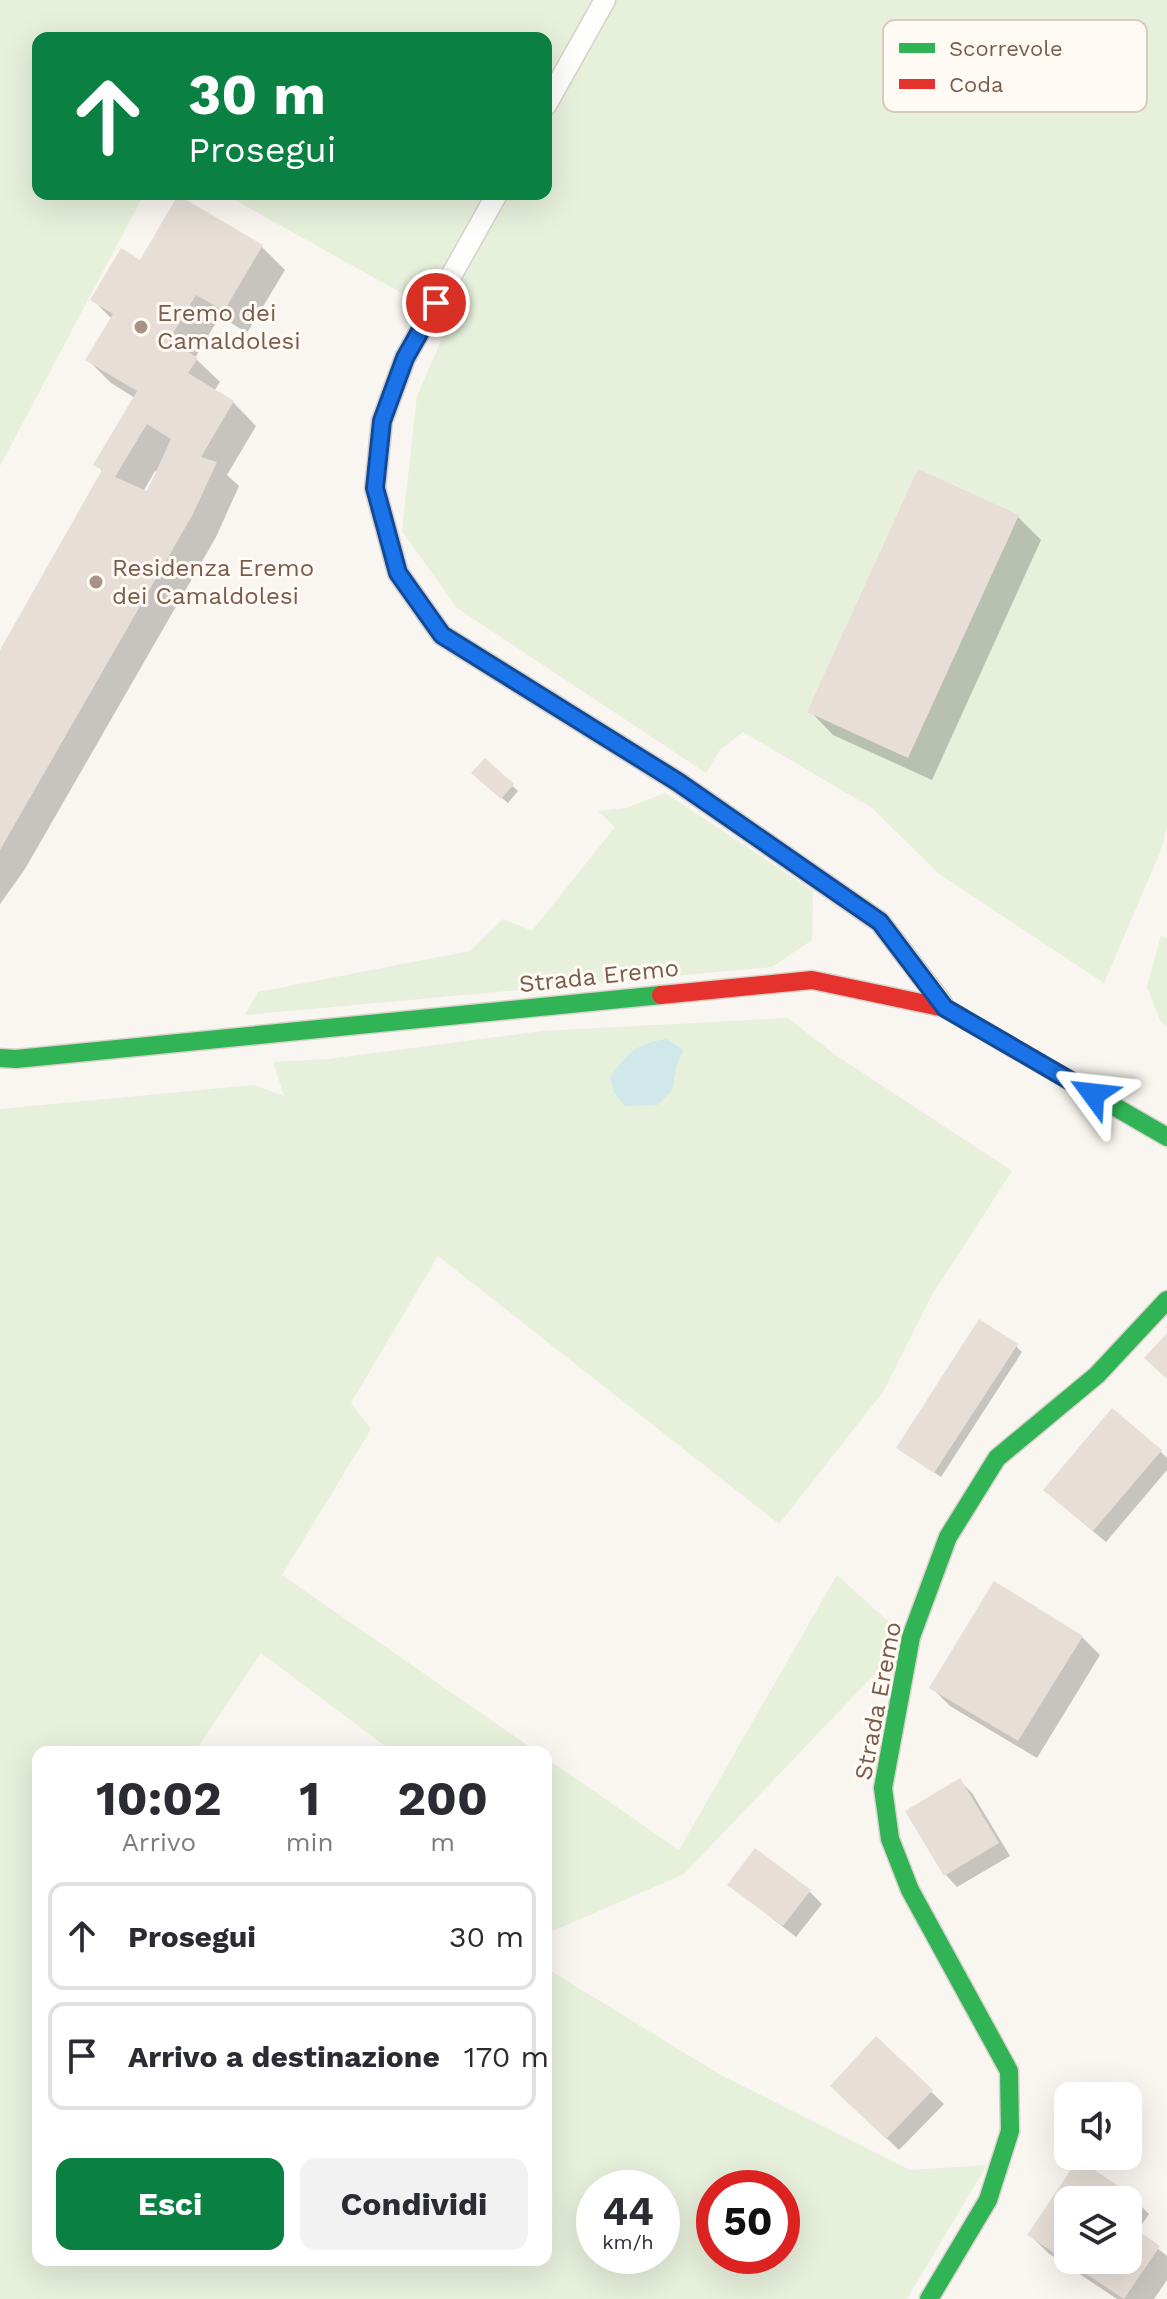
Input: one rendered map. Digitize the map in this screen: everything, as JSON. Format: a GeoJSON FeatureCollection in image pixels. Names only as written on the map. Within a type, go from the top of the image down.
{"type":"FeatureCollection","features":[{"type":"Feature","properties":{"kind":"main road","name":"Strada Eremo"},"geometry":{"type":"LineString","coordinates":[[0,1058],[16,1059],[812,980],[945,1008],[1167,1137]]}},
{"type":"Feature","properties":{"kind":"main road","name":"Strada Eremo"},"geometry":{"type":"LineString","coordinates":[[929,2299],[988,2200],[1010,2131],[1009,2071],[910,1890],[890,1839],[883,1788],[911,1637],[948,1537],[997,1458],[1097,1375],[1167,1300]]}},
{"type":"Feature","properties":{"kind":"lane"},"geometry":{"type":"LineString","coordinates":[[552,94],[605,0]]}},
{"type":"Feature","properties":{"kind":"lane"},"geometry":{"type":"LineString","coordinates":[[494,200],[405,358],[382,421],[375,488],[398,573],[442,635],[678,782],[880,922],[945,1008]]}},
{"type":"Feature","properties":{"kind":"green space"},"geometry":{"type":"Polygon","coordinates":[[[0,0],[1167,0],[1167,827],[1161,850],[1104,983],[938,873],[872,808],[743,732],[720,750],[706,773],[457,608],[402,531],[417,396],[450,320],[235,200],[552,200],[552,32],[32,32],[32,200],[141,200],[0,466],[0,0]]]}},
{"type":"Feature","properties":{"kind":"green space"},"geometry":{"type":"Polygon","coordinates":[[[665,793],[813,891],[812,940],[772,967],[245,1015],[258,992],[470,951],[503,919],[532,931],[615,827],[598,811],[626,808],[665,793]]]}},
{"type":"Feature","properties":{"kind":"green space"},"geometry":{"type":"Polygon","coordinates":[[[1161,936],[1167,938],[1167,1027],[1160,1020],[1147,987],[1161,936]]]}},
{"type":"Feature","properties":{"kind":"green space"},"geometry":{"type":"Polygon","coordinates":[[[788,1018],[834,1054],[1012,1171],[932,1295],[883,1392],[779,1524],[438,1256],[351,1403],[371,1429],[282,1575],[528,1746],[385,1746],[261,1653],[199,1746],[32,1746],[32,2266],[552,2266],[552,1972],[719,2074],[910,2170],[987,2165],[907,2299],[0,2299],[0,1109],[254,1085],[284,1096],[273,1062],[328,1059],[542,1031],[788,1018]]]}},
{"type":"Feature","properties":{"kind":"green space"},"geometry":{"type":"Polygon","coordinates":[[[837,1575],[889,1622],[887,1661],[684,1874],[552,1931],[552,1762],[679,1850],[837,1575]]]}},
{"type":"Feature","properties":{"kind":"water"},"geometry":{"type":"Polygon","coordinates":[[[666,1039],[684,1050],[677,1064],[672,1091],[657,1105],[625,1106],[614,1092],[610,1078],[633,1051],[666,1039]]]}},
{"type":"Feature","properties":{"kind":"building"},"geometry":{"type":"Polygon","coordinates":[[[175,200],[186,200],[263,245],[224,311],[196,295],[169,340],[198,358],[188,373],[234,401],[201,457],[217,462],[193,514],[0,850],[0,650],[102,470],[93,465],[137,391],[85,360],[113,314],[90,300],[121,248],[140,260],[175,200]],[[147,424],[115,477],[147,491],[171,439],[147,424]]]}},
{"type":"Feature","properties":{"kind":"building"},"geometry":{"type":"Polygon","coordinates":[[[918,469],[1019,515],[908,758],[807,712],[918,469]]]}},
{"type":"Feature","properties":{"kind":"building"},"geometry":{"type":"Polygon","coordinates":[[[485,758],[514,784],[501,799],[471,773],[485,758]]]}},
{"type":"Feature","properties":{"kind":"building"},"geometry":{"type":"Polygon","coordinates":[[[979,1319],[1018,1344],[934,1473],[896,1448],[979,1319]]]}},
{"type":"Feature","properties":{"kind":"building"},"geometry":{"type":"Polygon","coordinates":[[[1167,1333],[1167,1379],[1144,1358],[1167,1333]]]}},
{"type":"Feature","properties":{"kind":"building"},"geometry":{"type":"Polygon","coordinates":[[[1112,1408],[1162,1450],[1093,1531],[1043,1490],[1112,1408]]]}},
{"type":"Feature","properties":{"kind":"building"},"geometry":{"type":"Polygon","coordinates":[[[994,1581],[1083,1636],[1018,1741],[929,1688],[994,1581]]]}},
{"type":"Feature","properties":{"kind":"building"},"geometry":{"type":"Polygon","coordinates":[[[960,1778],[999,1843],[944,1876],[905,1811],[960,1778]]]}},
{"type":"Feature","properties":{"kind":"building"},"geometry":{"type":"Polygon","coordinates":[[[755,1848],[811,1890],[783,1926],[727,1885],[755,1848]]]}},
{"type":"Feature","properties":{"kind":"building"},"geometry":{"type":"Polygon","coordinates":[[[876,2036],[933,2090],[886,2139],[830,2086],[876,2036]]]}},
{"type":"Feature","properties":{"kind":"building"},"geometry":{"type":"Polygon","coordinates":[[[1071,2170],[1094,2170],[1118,2186],[1060,2186],[1071,2170]]]}},
{"type":"Feature","properties":{"kind":"building"},"geometry":{"type":"Polygon","coordinates":[[[1054,2195],[1054,2253],[1027,2235],[1054,2195]]]}},
{"type":"Feature","properties":{"kind":"building"},"geometry":{"type":"Polygon","coordinates":[[[1142,2234],[1160,2246],[1142,2272],[1142,2234]]]}},
{"type":"Feature","properties":{"kind":"building"},"geometry":{"type":"Polygon","coordinates":[[[1086,2274],[1141,2274],[1124,2299],[1086,2274]]]}},
{"type":"Feature","properties":{"kind":"traffic: fast"},"geometry":{"type":"LineString","coordinates":[[0,1058],[16,1059],[661,995]]}},
{"type":"Feature","properties":{"kind":"traffic: fast"},"geometry":{"type":"LineString","coordinates":[[1022,1053],[1167,1137]]}},
{"type":"Feature","properties":{"kind":"traffic: fast"},"geometry":{"type":"LineString","coordinates":[[929,2299],[988,2200],[1010,2131],[1009,2071],[910,1890],[890,1839],[883,1788],[911,1637],[948,1537],[997,1458],[1097,1375],[1167,1300]]}},
{"type":"Feature","properties":{"kind":"traffic: jam"},"geometry":{"type":"LineString","coordinates":[[661,995],[812,980],[945,1008],[1022,1053]]}},
{"type":"Feature","properties":{"kind":"place","name":"Eremo dei Camaldolesi"},"geometry":{"type":"Point","coordinates":[141,327]}},
{"type":"Feature","properties":{"kind":"place","name":"Residenza Eremo dei Camaldolesi"},"geometry":{"type":"Point","coordinates":[96,582]}},
{"type":"Feature","properties":{"kind":"route"},"geometry":{"type":"LineString","coordinates":[[436,303],[405,358],[382,421],[375,488],[398,573],[442,635],[618,742],[880,922],[945,1008],[1093,1094]]}}]}
